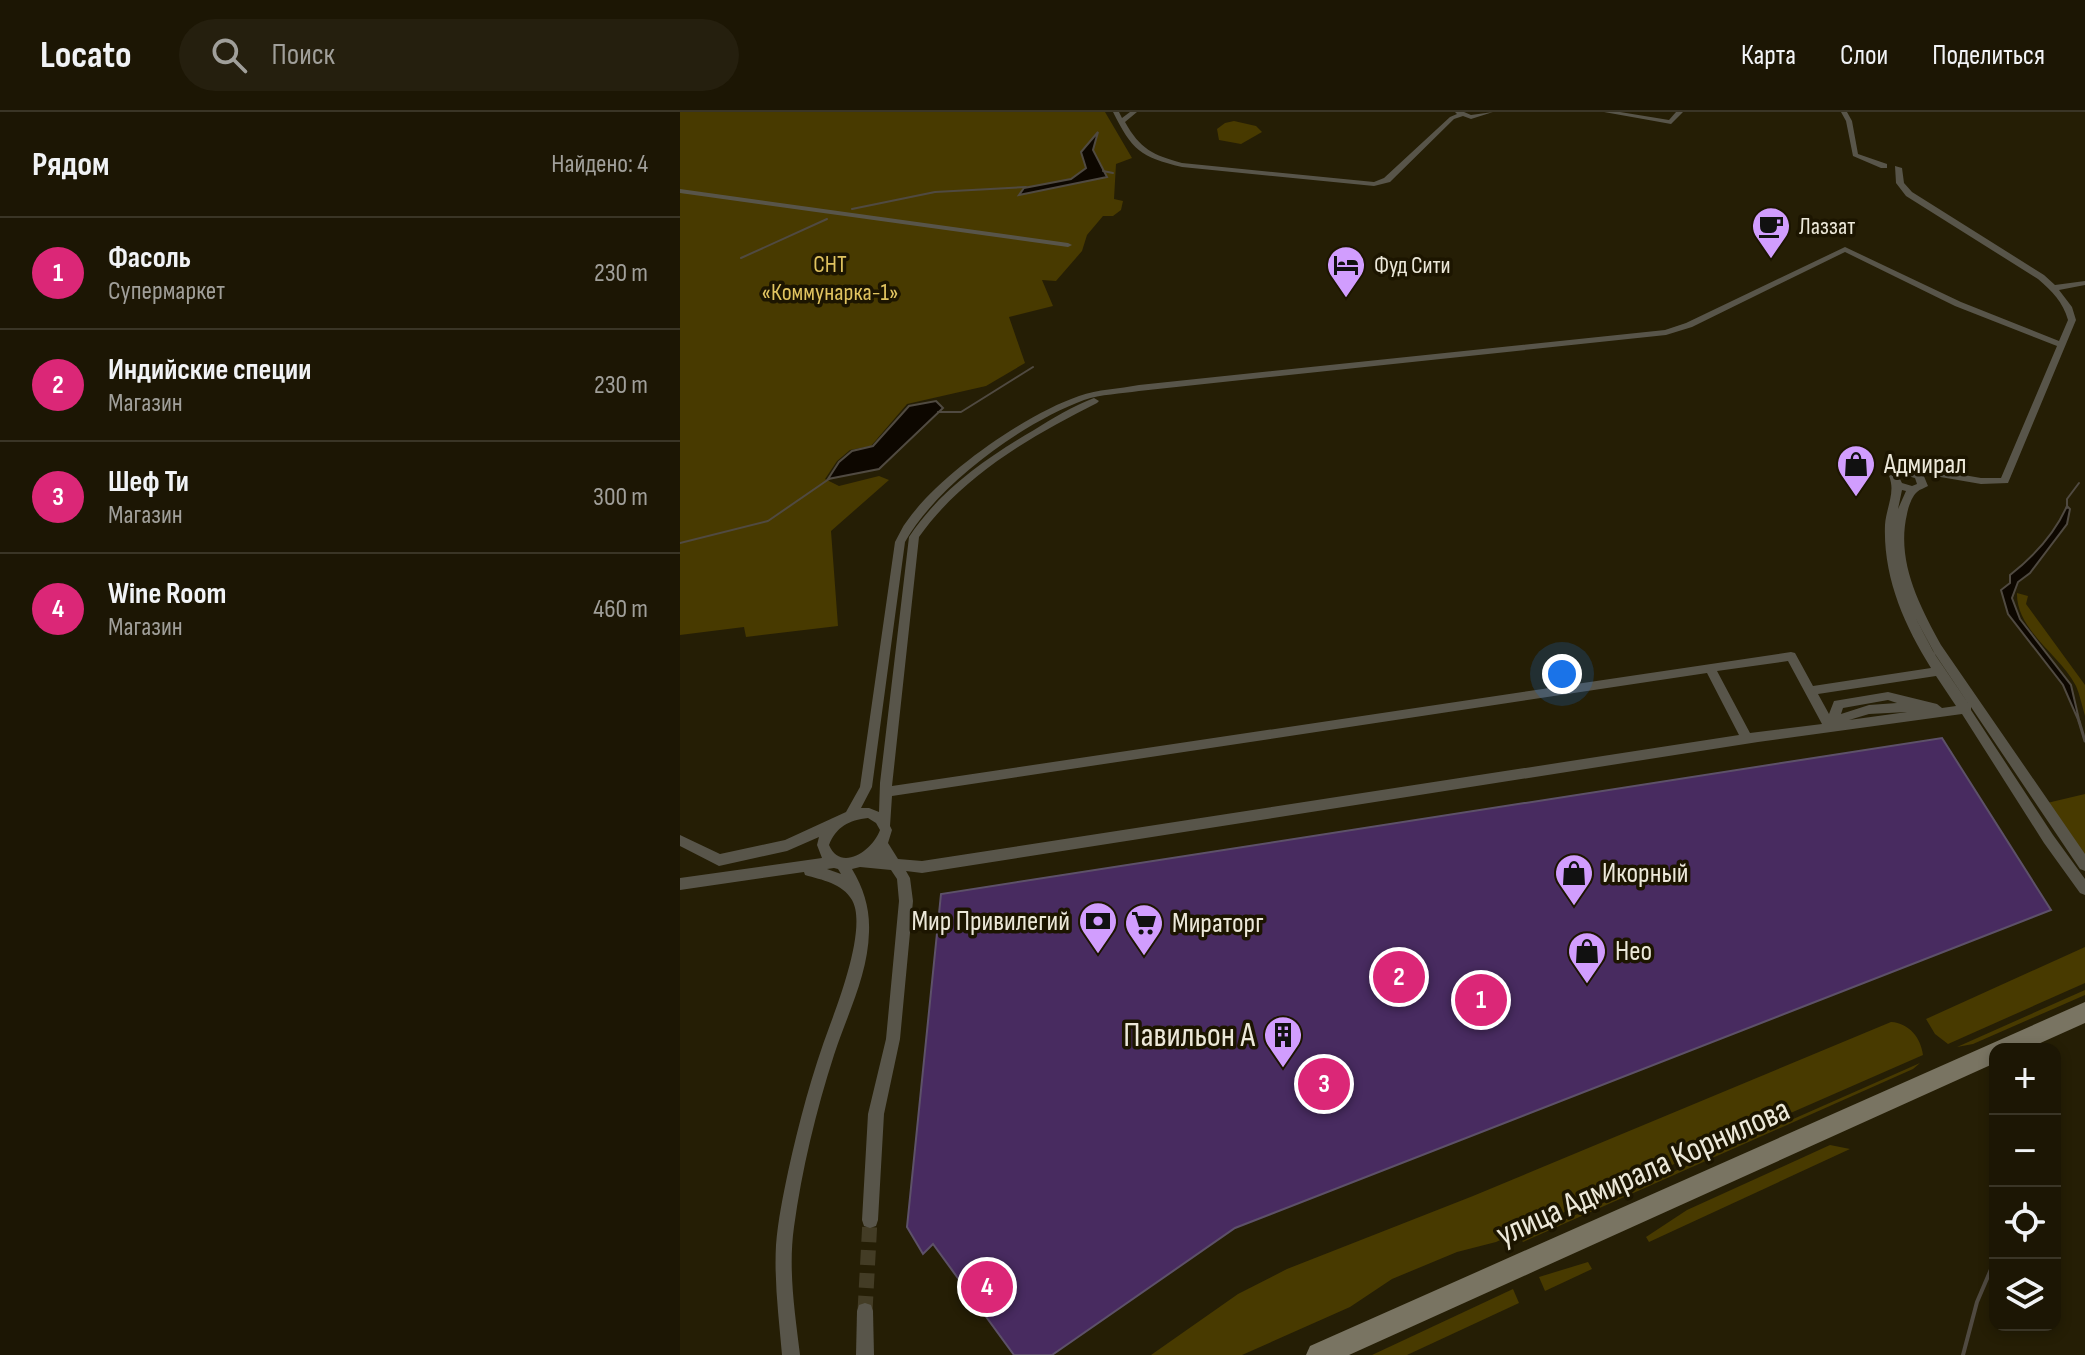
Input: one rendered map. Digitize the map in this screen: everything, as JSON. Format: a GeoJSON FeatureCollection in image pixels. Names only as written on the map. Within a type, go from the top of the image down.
{"type":"FeatureCollection","features":[{"type":"Feature","properties":{"kind":"main road"},"geometry":{"type":"LineString","coordinates":[[2015,1043],[2085,1012]]}},
{"type":"Feature","properties":{"kind":"main road","name":"улица Адмирала Корнилова"},"geometry":{"type":"LineString","coordinates":[[1319,1355],[1989,1055]]}},
{"type":"Feature","properties":{"kind":"street"},"geometry":{"type":"LineString","coordinates":[[1132,114],[1118,116],[1142,153],[1179,165],[1374,184],[1387,180],[1459,113],[1477,117],[1490,112]]}},
{"type":"Feature","properties":{"kind":"street"},"geometry":{"type":"LineString","coordinates":[[1607,112],[1671,122],[1680,112]]}},
{"type":"Feature","properties":{"kind":"street"},"geometry":{"type":"LineString","coordinates":[[1844,112],[1849,121],[1855,155],[1884,166]]}},
{"type":"Feature","properties":{"kind":"street"},"geometry":{"type":"LineString","coordinates":[[1898,168],[1900,183],[1909,194],[2054,288],[2071,310],[2072,320],[2005,481],[1903,471],[1894,476],[1898,485],[1889,533],[1894,574],[1906,612],[1938,671],[2085,889]]}},
{"type":"Feature","properties":{"kind":"street"},"geometry":{"type":"LineString","coordinates":[[680,191],[1068,245]]}},
{"type":"Feature","properties":{"kind":"street"},"geometry":{"type":"LineString","coordinates":[[851,815],[866,787],[900,542],[907,525],[947,484],[1023,429],[1083,397],[1139,388],[1666,332],[1689,325],[1845,249],[1958,304],[2061,345]]}},
{"type":"Feature","properties":{"kind":"street"},"geometry":{"type":"LineString","coordinates":[[2054,288],[2085,283]]}},
{"type":"Feature","properties":{"kind":"street"},"geometry":{"type":"LineString","coordinates":[[870,1220],[876,1114],[893,1039],[906,901],[903,878],[882,844],[904,609],[914,537],[955,490],[998,458],[1072,411],[1108,394]]}},
{"type":"Feature","properties":{"kind":"street"},"geometry":{"type":"LineString","coordinates":[[1903,471],[1919,476],[1917,488],[1903,503],[1898,534],[1903,574],[1917,612],[1937,648],[2085,865]]}},
{"type":"Feature","properties":{"kind":"street"},"geometry":{"type":"LineString","coordinates":[[1898,485],[1917,488],[1954,478]]}},
{"type":"Feature","properties":{"kind":"street"},"geometry":{"type":"LineString","coordinates":[[886,792],[1791,656],[1830,727]]}},
{"type":"Feature","properties":{"kind":"street"},"geometry":{"type":"LineString","coordinates":[[1710,668],[1747,739]]}},
{"type":"Feature","properties":{"kind":"street"},"geometry":{"type":"LineString","coordinates":[[1810,691],[1836,699],[1844,698],[1885,691],[1903,676],[1938,671]]}},
{"type":"Feature","properties":{"kind":"street"},"geometry":{"type":"LineString","coordinates":[[1830,727],[1841,709],[1891,701],[1947,712]]}},
{"type":"Feature","properties":{"kind":"street"},"geometry":{"type":"LineString","coordinates":[[680,884],[860,861],[897,867],[922,867],[1747,739],[1830,727],[1854,731],[1966,709]]}},
{"type":"Feature","properties":{"kind":"street"},"geometry":{"type":"LineString","coordinates":[[680,840],[719,860],[787,845],[851,815],[869,813],[885,824]]}},
{"type":"Feature","properties":{"kind":"street"},"geometry":{"type":"LineString","coordinates":[[791,1355],[786,1230],[806,1131],[827,1052],[853,985],[864,910],[851,876],[824,852],[823,845],[834,825]]}},
{"type":"Feature","properties":{"kind":"street"},"geometry":{"type":"LineString","coordinates":[[860,861],[882,844]]}},
{"type":"Feature","properties":{"kind":"street"},"geometry":{"type":"LineString","coordinates":[[783,870],[828,872],[850,888],[864,910]]}},
{"type":"Feature","properties":{"kind":"street"},"geometry":{"type":"LineString","coordinates":[[865,1311],[865,1355]]}},
{"type":"Feature","properties":{"kind":"green space","name":"СНТ «Коммунарка-1»"},"geometry":{"type":"Polygon","coordinates":[[[680,112],[1105,112],[1132,158],[1116,164],[1114,199],[1123,201],[1121,210],[1113,216],[1103,216],[1087,235],[1082,251],[1056,281],[1042,280],[1053,306],[1009,317],[1025,363],[986,386],[907,404],[871,446],[850,450],[837,461],[825,479],[839,486],[879,476],[889,480],[831,531],[838,626],[746,637],[744,627],[680,635],[680,112]]]}},
{"type":"Feature","properties":{"kind":"green space"},"geometry":{"type":"Polygon","coordinates":[[[1234,121],[1256,126],[1262,132],[1241,144],[1219,140],[1217,129],[1234,121]]]}},
{"type":"Feature","properties":{"kind":"green space"},"geometry":{"type":"Polygon","coordinates":[[[2017,593],[2028,596],[2026,604],[2085,685],[2085,716],[2069,675],[2024,619],[2017,593]]]}},
{"type":"Feature","properties":{"kind":"green space"},"geometry":{"type":"Polygon","coordinates":[[[2085,794],[2085,856],[2047,803],[2085,794]]]}},
{"type":"Feature","properties":{"kind":"green space"},"geometry":{"type":"Polygon","coordinates":[[[2085,947],[2085,983],[1948,1044],[1935,1034],[1926,1019],[2085,947]]]}},
{"type":"Feature","properties":{"kind":"green space"},"geometry":{"type":"Polygon","coordinates":[[[2085,990],[2085,995],[1973,1044],[1957,1047],[2085,990]]]}},
{"type":"Feature","properties":{"kind":"green space"},"geometry":{"type":"Polygon","coordinates":[[[1891,1022],[1913,1032],[1923,1055],[1496,1242],[1457,1252],[1392,1279],[1350,1307],[1242,1355],[1151,1355],[1238,1294],[1287,1269],[1473,1196],[1891,1022]]]}},
{"type":"Feature","properties":{"kind":"green space"},"geometry":{"type":"Polygon","coordinates":[[[1920,1063],[1913,1069],[1523,1242],[1521,1239],[1920,1063]]]}},
{"type":"Feature","properties":{"kind":"green space"},"geometry":{"type":"Polygon","coordinates":[[[1830,1145],[1850,1149],[1649,1242],[1646,1237],[1687,1210],[1830,1145]]]}},
{"type":"Feature","properties":{"kind":"green space"},"geometry":{"type":"Polygon","coordinates":[[[1588,1262],[1592,1269],[1545,1291],[1539,1277],[1588,1262]]]}},
{"type":"Feature","properties":{"kind":"green space"},"geometry":{"type":"Polygon","coordinates":[[[1513,1289],[1519,1303],[1407,1355],[1372,1355],[1513,1289]]]}},
{"type":"Feature","properties":{"kind":"shaded area"},"geometry":{"type":"Polygon","coordinates":[[[1098,132],[1093,150],[1107,177],[1019,195],[1024,188],[1071,179],[1086,168],[1081,152],[1098,132]]]}},
{"type":"Feature","properties":{"kind":"shaded area"},"geometry":{"type":"Polygon","coordinates":[[[936,401],[943,408],[879,469],[828,479],[839,462],[852,451],[873,446],[909,406],[936,401]]]}},
{"type":"Feature","properties":{"kind":"shaded area"},"geometry":{"type":"Polygon","coordinates":[[[2067,506],[2070,509],[2067,524],[2030,573],[2018,582],[2012,598],[2020,619],[2071,685],[2080,724],[2063,685],[2008,614],[2001,590],[2010,583],[2010,575],[2050,535],[2067,506]]]}},
{"type":"Feature","properties":{"kind":"building","name":"Павильон А"},"geometry":{"type":"Polygon","coordinates":[[[1942,738],[2051,910],[1235,1228],[1052,1355],[1014,1355],[933,1244],[923,1254],[907,1227],[941,894],[1942,738]]]}},
{"type":"Feature","properties":{"kind":"waterway"},"geometry":{"type":"LineString","coordinates":[[1103,171],[1113,173]]}},
{"type":"Feature","properties":{"kind":"waterway"},"geometry":{"type":"LineString","coordinates":[[852,209],[935,192],[1026,187]]}},
{"type":"Feature","properties":{"kind":"waterway"},"geometry":{"type":"LineString","coordinates":[[741,258],[827,219]]}},
{"type":"Feature","properties":{"kind":"waterway"},"geometry":{"type":"LineString","coordinates":[[938,412],[961,412],[1033,367]]}},
{"type":"Feature","properties":{"kind":"waterway"},"geometry":{"type":"LineString","coordinates":[[680,543],[768,521],[829,479]]}},
{"type":"Feature","properties":{"kind":"waterway"},"geometry":{"type":"LineString","coordinates":[[2067,508],[2067,499],[2079,483]]}},
{"type":"Feature","properties":{"kind":"waterway"},"geometry":{"type":"LineString","coordinates":[[2079,721],[2085,741]]}},
{"type":"Feature","properties":{"kind":"waterway"},"geometry":{"type":"LineString","coordinates":[[1963,1355],[1977,1302],[1989,1274]]}},
{"type":"Feature","properties":{"kind":"tunnel"},"geometry":{"type":"LineString","coordinates":[[865,1311],[870,1220]]}},
{"type":"Feature","properties":{"kind":"place","name":"Лаззат"},"geometry":{"type":"Point","coordinates":[1771,260]}},
{"type":"Feature","properties":{"kind":"place","name":"Фуд Сити"},"geometry":{"type":"Point","coordinates":[1346,299]}},
{"type":"Feature","properties":{"kind":"place","name":"Адмирал"},"geometry":{"type":"Point","coordinates":[1856,498]}},
{"type":"Feature","properties":{"kind":"place","name":"Икорный"},"geometry":{"type":"Point","coordinates":[1574,907]}},
{"type":"Feature","properties":{"kind":"place","name":"Мир Привилегий"},"geometry":{"type":"Point","coordinates":[1098,955]}},
{"type":"Feature","properties":{"kind":"place","name":"Мираторг"},"geometry":{"type":"Point","coordinates":[1144,957]}},
{"type":"Feature","properties":{"kind":"place","name":"Индийские специи"},"geometry":{"type":"Point","coordinates":[1399,977]}},
{"type":"Feature","properties":{"kind":"place","name":"Нео"},"geometry":{"type":"Point","coordinates":[1587,985]}},
{"type":"Feature","properties":{"kind":"place","name":"Фасоль"},"geometry":{"type":"Point","coordinates":[1481,1000]}},
{"type":"Feature","properties":{"kind":"place","name":"Павильон А"},"geometry":{"type":"Point","coordinates":[1283,1069]}},
{"type":"Feature","properties":{"kind":"place","name":"Шеф Ти"},"geometry":{"type":"Point","coordinates":[1324,1084]}},
{"type":"Feature","properties":{"kind":"place","name":"Wine Room"},"geometry":{"type":"Point","coordinates":[987,1287]}}]}
